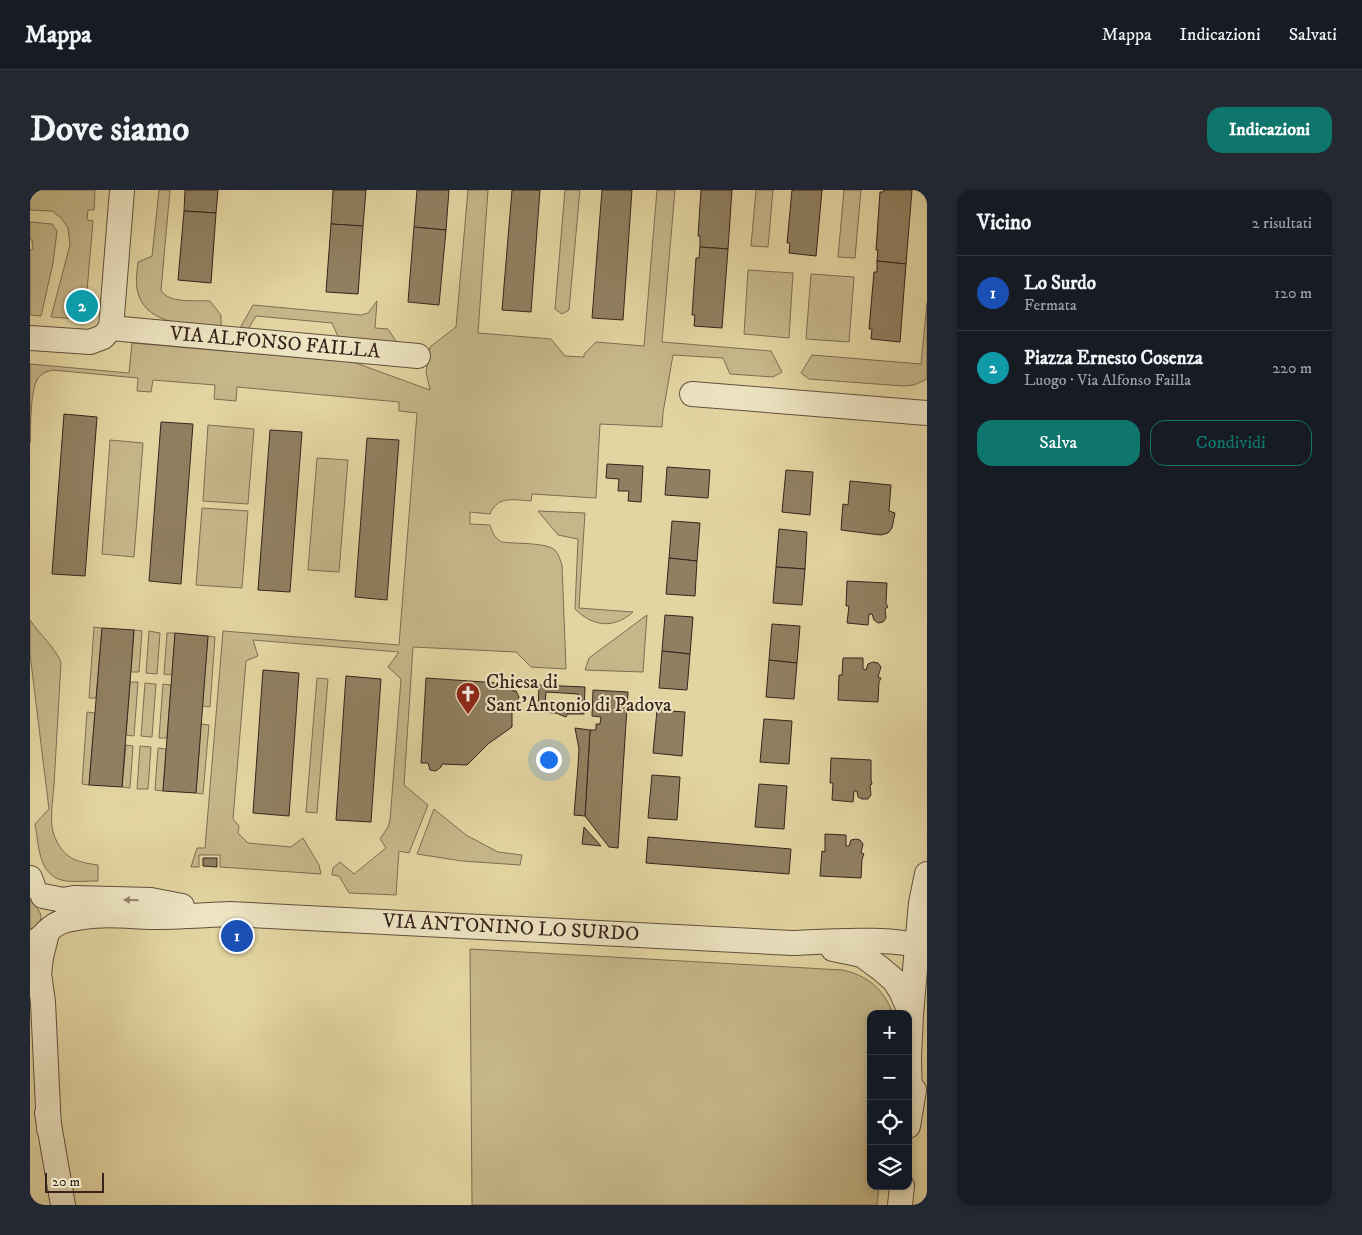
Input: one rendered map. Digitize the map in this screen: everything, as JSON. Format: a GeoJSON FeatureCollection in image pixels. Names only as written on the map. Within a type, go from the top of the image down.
{"type":"FeatureCollection","features":[{"type":"Feature","properties":{"kind":"street"},"geometry":{"type":"LineString","coordinates":[[30,338],[90,342],[122,329],[122,190]]}},
{"type":"Feature","properties":{"kind":"street","name":"VIA ALFONSO FAILLA"},"geometry":{"type":"LineString","coordinates":[[122,329],[418,356]]}},
{"type":"Feature","properties":{"kind":"street"},"geometry":{"type":"LineString","coordinates":[[692,394],[927,413]]}},
{"type":"Feature","properties":{"kind":"street"},"geometry":{"type":"LineString","coordinates":[[912,1010],[921,954],[921,903],[927,874]]}},
{"type":"Feature","properties":{"kind":"street"},"geometry":{"type":"LineString","coordinates":[[34,886],[63,900],[74,898],[151,900],[230,914]]}},
{"type":"Feature","properties":{"kind":"street"},"geometry":{"type":"LineString","coordinates":[[34,886],[52,913],[53,919],[43,935],[39,974],[43,1002],[49,1129]]}},
{"type":"Feature","properties":{"kind":"street"},"geometry":{"type":"LineString","coordinates":[[867,948],[903,928],[921,903]]}},
{"type":"Feature","properties":{"kind":"street"},"geometry":{"type":"LineString","coordinates":[[43,935],[71,919],[87,916],[150,917],[230,914]]}},
{"type":"Feature","properties":{"kind":"street","name":"VIA ANTONINO LO SURDO"},"geometry":{"type":"LineString","coordinates":[[230,914],[867,948]]}},
{"type":"Feature","properties":{"kind":"street"},"geometry":{"type":"LineString","coordinates":[[867,948],[921,954]]}},
{"type":"Feature","properties":{"kind":"street"},"geometry":{"type":"LineString","coordinates":[[867,948],[902,991],[909,1010]]}},
{"type":"Feature","properties":{"kind":"street"},"geometry":{"type":"LineString","coordinates":[[912,1101],[920,1060],[927,992]]}},
{"type":"Feature","properties":{"kind":"street"},"geometry":{"type":"LineString","coordinates":[[30,1016],[63,1205]]}},
{"type":"Feature","properties":{"kind":"street"},"geometry":{"type":"LineString","coordinates":[[908,1055],[909,1100]]}},
{"type":"Feature","properties":{"kind":"street"},"geometry":{"type":"LineString","coordinates":[[900,1205],[902,1190]]}},
{"type":"Feature","properties":{"kind":"shaded area"},"geometry":{"type":"Polygon","coordinates":[[[30,190],[95,190],[94,210],[88,210],[87,220],[93,221],[85,314],[79,319],[51,317],[70,245],[68,228],[61,218],[52,211],[30,210],[30,190]]]}},
{"type":"Feature","properties":{"kind":"shaded area"},"geometry":{"type":"Polygon","coordinates":[[[159,190],[170,190],[161,290],[176,299],[210,301],[221,315],[221,328],[172,322],[161,318],[143,304],[138,293],[136,281],[138,262],[152,256],[159,190]]]}},
{"type":"Feature","properties":{"kind":"shaded area"},"geometry":{"type":"Polygon","coordinates":[[[468,190],[488,190],[478,333],[551,339],[565,356],[584,357],[584,354],[596,342],[644,346],[657,190],[675,190],[662,342],[771,351],[782,372],[773,377],[730,374],[723,358],[673,355],[662,427],[600,424],[596,498],[532,494],[531,501],[502,501],[493,508],[490,514],[470,512],[470,524],[490,525],[494,535],[502,542],[550,547],[558,553],[562,565],[566,669],[531,667],[516,652],[413,647],[404,785],[428,805],[409,853],[399,851],[396,895],[349,893],[339,876],[332,875],[333,868],[340,862],[354,874],[386,848],[380,839],[390,820],[401,679],[388,667],[399,652],[253,640],[258,656],[246,661],[233,819],[239,826],[238,833],[248,843],[291,847],[303,838],[319,865],[321,874],[220,867],[220,855],[199,855],[199,867],[191,867],[197,848],[205,848],[223,631],[399,645],[417,413],[399,411],[399,402],[237,387],[236,401],[214,399],[215,385],[153,380],[151,392],[137,391],[138,378],[53,370],[40,376],[35,386],[32,402],[30,443],[30,364],[129,373],[132,343],[353,362],[430,390],[426,372],[430,347],[456,327],[468,190]]]}},
{"type":"Feature","properties":{"kind":"shaded area"},"geometry":{"type":"Polygon","coordinates":[[[565,190],[580,190],[569,310],[562,314],[555,309],[565,190]]]}},
{"type":"Feature","properties":{"kind":"shaded area"},"geometry":{"type":"Polygon","coordinates":[[[756,190],[773,190],[768,247],[751,246],[756,190]]]}},
{"type":"Feature","properties":{"kind":"shaded area"},"geometry":{"type":"Polygon","coordinates":[[[844,190],[861,190],[855,258],[838,257],[844,190]]]}},
{"type":"Feature","properties":{"kind":"shaded area"},"geometry":{"type":"Polygon","coordinates":[[[30,222],[52,224],[57,231],[53,263],[41,316],[30,315],[30,250],[33,249],[32,240],[30,239],[30,222]]]}},
{"type":"Feature","properties":{"kind":"shaded area"},"geometry":{"type":"Polygon","coordinates":[[[748,270],[793,273],[789,338],[744,334],[748,270]]]}},
{"type":"Feature","properties":{"kind":"shaded area"},"geometry":{"type":"Polygon","coordinates":[[[811,274],[854,277],[849,342],[806,339],[811,274]]]}},
{"type":"Feature","properties":{"kind":"shaded area"},"geometry":{"type":"Polygon","coordinates":[[[377,301],[375,328],[388,329],[398,344],[339,339],[332,323],[256,316],[247,331],[239,330],[253,305],[361,315],[368,313],[377,301]]]}},
{"type":"Feature","properties":{"kind":"shaded area"},"geometry":{"type":"Polygon","coordinates":[[[927,303],[927,379],[914,385],[903,386],[809,379],[801,373],[812,355],[921,364],[927,303]]]}},
{"type":"Feature","properties":{"kind":"shaded area"},"geometry":{"type":"Polygon","coordinates":[[[208,425],[254,429],[248,504],[203,501],[208,425]]]}},
{"type":"Feature","properties":{"kind":"shaded area"},"geometry":{"type":"Polygon","coordinates":[[[110,440],[143,443],[134,557],[102,554],[110,440]]]}},
{"type":"Feature","properties":{"kind":"shaded area"},"geometry":{"type":"Polygon","coordinates":[[[317,458],[348,460],[339,572],[308,570],[317,458]]]}},
{"type":"Feature","properties":{"kind":"shaded area"},"geometry":{"type":"Polygon","coordinates":[[[202,508],[248,511],[242,588],[196,585],[202,508]]]}},
{"type":"Feature","properties":{"kind":"shaded area"},"geometry":{"type":"Polygon","coordinates":[[[538,511],[585,513],[579,608],[633,612],[618,621],[604,624],[589,619],[575,609],[578,539],[558,535],[538,511]]]}},
{"type":"Feature","properties":{"kind":"shaded area"},"geometry":{"type":"Polygon","coordinates":[[[647,615],[643,672],[585,670],[589,658],[647,615]]]}},
{"type":"Feature","properties":{"kind":"shaded area"},"geometry":{"type":"Polygon","coordinates":[[[30,620],[55,651],[61,662],[52,810],[54,835],[61,849],[71,858],[98,865],[98,881],[66,881],[57,878],[50,874],[45,867],[39,851],[35,824],[49,809],[30,654],[30,620]]]}},
{"type":"Feature","properties":{"kind":"shaded area"},"geometry":{"type":"Polygon","coordinates":[[[94,627],[102,628],[96,698],[89,698],[94,627]]]}},
{"type":"Feature","properties":{"kind":"shaded area"},"geometry":{"type":"Polygon","coordinates":[[[134,630],[142,631],[139,672],[131,672],[134,630]]]}},
{"type":"Feature","properties":{"kind":"shaded area"},"geometry":{"type":"Polygon","coordinates":[[[149,631],[160,633],[157,674],[146,673],[149,631]]]}},
{"type":"Feature","properties":{"kind":"shaded area"},"geometry":{"type":"Polygon","coordinates":[[[167,633],[175,633],[172,675],[164,674],[167,633]]]}},
{"type":"Feature","properties":{"kind":"shaded area"},"geometry":{"type":"Polygon","coordinates":[[[208,636],[215,637],[210,707],[202,706],[208,636]]]}},
{"type":"Feature","properties":{"kind":"shaded area"},"geometry":{"type":"Polygon","coordinates":[[[317,678],[328,679],[317,813],[306,812],[317,678]]]}},
{"type":"Feature","properties":{"kind":"shaded area"},"geometry":{"type":"Polygon","coordinates":[[[130,682],[138,682],[134,736],[126,735],[130,682]]]}},
{"type":"Feature","properties":{"kind":"shaded area"},"geometry":{"type":"Polygon","coordinates":[[[145,683],[156,684],[152,737],[141,736],[145,683]]]}},
{"type":"Feature","properties":{"kind":"shaded area"},"geometry":{"type":"Polygon","coordinates":[[[163,684],[171,685],[167,738],[159,738],[163,684]]]}},
{"type":"Feature","properties":{"kind":"shaded area"},"geometry":{"type":"Polygon","coordinates":[[[87,712],[95,713],[89,785],[82,784],[87,712]]]}},
{"type":"Feature","properties":{"kind":"shaded area"},"geometry":{"type":"Polygon","coordinates":[[[201,724],[209,725],[203,794],[196,793],[201,724]]]}},
{"type":"Feature","properties":{"kind":"shaded area"},"geometry":{"type":"Polygon","coordinates":[[[126,745],[133,746],[130,788],[122,787],[126,745]]]}},
{"type":"Feature","properties":{"kind":"shaded area"},"geometry":{"type":"Polygon","coordinates":[[[140,746],[151,747],[148,789],[137,789],[140,746]]]}},
{"type":"Feature","properties":{"kind":"shaded area"},"geometry":{"type":"Polygon","coordinates":[[[158,748],[166,749],[163,791],[155,790],[158,748]]]}},
{"type":"Feature","properties":{"kind":"shaded area"},"geometry":{"type":"Polygon","coordinates":[[[434,809],[466,835],[498,852],[522,855],[520,865],[462,861],[417,854],[434,809]]]}},
{"type":"Feature","properties":{"kind":"shaded area"},"geometry":{"type":"Polygon","coordinates":[[[30,900],[41,917],[30,933],[30,900]]]}},
{"type":"Feature","properties":{"kind":"shaded area"},"geometry":{"type":"Polygon","coordinates":[[[470,949],[842,970],[859,975],[874,984],[889,1005],[891,1010],[867,1010],[867,1190],[879,1190],[877,1205],[472,1205],[470,949]]]}},
{"type":"Feature","properties":{"kind":"building"},"geometry":{"type":"Polygon","coordinates":[[[185,190],[218,190],[216,213],[184,211],[185,190]]]}},
{"type":"Feature","properties":{"kind":"building"},"geometry":{"type":"Polygon","coordinates":[[[333,190],[366,190],[363,226],[331,224],[333,190]]]}},
{"type":"Feature","properties":{"kind":"building"},"geometry":{"type":"Polygon","coordinates":[[[417,190],[449,190],[446,230],[414,227],[417,190]]]}},
{"type":"Feature","properties":{"kind":"building"},"geometry":{"type":"Polygon","coordinates":[[[512,190],[540,190],[531,312],[502,310],[512,190]]]}},
{"type":"Feature","properties":{"kind":"building"},"geometry":{"type":"Polygon","coordinates":[[[602,190],[632,190],[623,320],[592,318],[602,190]]]}},
{"type":"Feature","properties":{"kind":"building"},"geometry":{"type":"Polygon","coordinates":[[[701,190],[732,190],[728,249],[700,247],[700,236],[698,236],[701,190]]]}},
{"type":"Feature","properties":{"kind":"building"},"geometry":{"type":"Polygon","coordinates":[[[792,190],[822,190],[816,256],[789,253],[790,243],[787,243],[792,190]]]}},
{"type":"Feature","properties":{"kind":"building"},"geometry":{"type":"Polygon","coordinates":[[[884,190],[912,190],[906,264],[877,261],[880,192],[884,190]]]}},
{"type":"Feature","properties":{"kind":"building"},"geometry":{"type":"Polygon","coordinates":[[[184,211],[216,213],[211,283],[178,280],[184,211]]]}},
{"type":"Feature","properties":{"kind":"building"},"geometry":{"type":"Polygon","coordinates":[[[331,224],[363,226],[358,294],[326,292],[331,224]]]}},
{"type":"Feature","properties":{"kind":"building"},"geometry":{"type":"Polygon","coordinates":[[[414,227],[446,230],[439,305],[408,302],[414,227]]]}},
{"type":"Feature","properties":{"kind":"building"},"geometry":{"type":"Polygon","coordinates":[[[700,247],[728,249],[722,328],[694,326],[695,315],[692,315],[696,258],[699,258],[700,247]]]}},
{"type":"Feature","properties":{"kind":"building"},"geometry":{"type":"Polygon","coordinates":[[[877,261],[906,264],[900,342],[871,339],[872,329],[869,329],[874,272],[877,272],[877,261]]]}},
{"type":"Feature","properties":{"kind":"building"},"geometry":{"type":"Polygon","coordinates":[[[64,414],[97,417],[85,576],[52,574],[64,414]]]}},
{"type":"Feature","properties":{"kind":"building"},"geometry":{"type":"Polygon","coordinates":[[[161,422],[193,424],[181,584],[149,581],[161,422]]]}},
{"type":"Feature","properties":{"kind":"building"},"geometry":{"type":"Polygon","coordinates":[[[270,430],[302,432],[290,592],[258,590],[270,430]]]}},
{"type":"Feature","properties":{"kind":"building"},"geometry":{"type":"Polygon","coordinates":[[[367,438],[399,440],[387,600],[355,597],[367,438]]]}},
{"type":"Feature","properties":{"kind":"building"},"geometry":{"type":"Polygon","coordinates":[[[607,464],[643,466],[641,502],[628,501],[629,491],[618,491],[619,479],[606,478],[607,464]]]}},
{"type":"Feature","properties":{"kind":"building"},"geometry":{"type":"Polygon","coordinates":[[[667,467],[710,470],[708,498],[665,495],[667,467]]]}},
{"type":"Feature","properties":{"kind":"building"},"geometry":{"type":"Polygon","coordinates":[[[786,470],[813,472],[810,515],[782,512],[786,470]]]}},
{"type":"Feature","properties":{"kind":"building"},"geometry":{"type":"Polygon","coordinates":[[[850,481],[891,485],[889,511],[895,513],[892,528],[888,533],[881,535],[841,530],[843,504],[848,505],[850,481]]]}},
{"type":"Feature","properties":{"kind":"building"},"geometry":{"type":"Polygon","coordinates":[[[672,521],[700,523],[697,561],[669,558],[672,521]]]}},
{"type":"Feature","properties":{"kind":"building"},"geometry":{"type":"Polygon","coordinates":[[[779,529],[807,532],[805,569],[776,567],[779,529]]]}},
{"type":"Feature","properties":{"kind":"building"},"geometry":{"type":"Polygon","coordinates":[[[669,558],[697,561],[695,596],[666,594],[669,558]]]}},
{"type":"Feature","properties":{"kind":"building"},"geometry":{"type":"Polygon","coordinates":[[[776,567],[805,569],[802,605],[773,603],[776,567]]]}},
{"type":"Feature","properties":{"kind":"building"},"geometry":{"type":"Polygon","coordinates":[[[847,581],[887,583],[886,603],[888,607],[885,609],[886,618],[883,622],[878,623],[874,620],[872,614],[869,614],[868,625],[847,623],[849,606],[846,606],[847,581]]]}},
{"type":"Feature","properties":{"kind":"building"},"geometry":{"type":"Polygon","coordinates":[[[665,615],[693,617],[690,654],[662,651],[665,615]]]}},
{"type":"Feature","properties":{"kind":"building"},"geometry":{"type":"Polygon","coordinates":[[[772,624],[800,626],[797,663],[769,660],[772,624]]]}},
{"type":"Feature","properties":{"kind":"building"},"geometry":{"type":"Polygon","coordinates":[[[102,628],[134,630],[122,787],[89,785],[102,628]]]}},
{"type":"Feature","properties":{"kind":"building"},"geometry":{"type":"Polygon","coordinates":[[[175,633],[208,636],[196,793],[163,791],[175,633]]]}},
{"type":"Feature","properties":{"kind":"building"},"geometry":{"type":"Polygon","coordinates":[[[662,651],[690,654],[687,690],[659,688],[662,651]]]}},
{"type":"Feature","properties":{"kind":"building"},"geometry":{"type":"Polygon","coordinates":[[[843,658],[863,658],[863,669],[866,670],[868,664],[878,663],[881,667],[878,677],[881,678],[878,702],[838,700],[839,675],[842,675],[843,658]]]}},
{"type":"Feature","properties":{"kind":"building"},"geometry":{"type":"Polygon","coordinates":[[[769,660],[797,663],[794,699],[766,697],[769,660]]]}},
{"type":"Feature","properties":{"kind":"building"},"geometry":{"type":"Polygon","coordinates":[[[263,670],[299,673],[289,816],[253,813],[263,670]]]}},
{"type":"Feature","properties":{"kind":"building"},"geometry":{"type":"Polygon","coordinates":[[[346,676],[381,679],[371,822],[336,820],[346,676]]]}},
{"type":"Feature","properties":{"kind":"building","name":"Chiesa di Sant'Antonio di Padova"},"geometry":{"type":"Polygon","coordinates":[[[426,678],[513,684],[513,691],[516,691],[519,697],[516,703],[512,703],[512,727],[488,744],[467,765],[442,764],[436,771],[430,770],[428,763],[421,763],[426,678]]]}},
{"type":"Feature","properties":{"kind":"building"},"geometry":{"type":"Polygon","coordinates":[[[539,685],[585,687],[584,714],[568,714],[571,706],[577,707],[578,694],[546,692],[545,705],[558,706],[556,713],[538,712],[539,685]]]}},
{"type":"Feature","properties":{"kind":"building"},"geometry":{"type":"Polygon","coordinates":[[[593,690],[628,692],[618,848],[609,847],[585,816],[590,730],[596,730],[596,724],[600,724],[601,717],[592,716],[593,690]]]}},
{"type":"Feature","properties":{"kind":"building"},"geometry":{"type":"Polygon","coordinates":[[[560,702],[571,706],[566,717],[556,713],[560,702]]]}},
{"type":"Feature","properties":{"kind":"building"},"geometry":{"type":"Polygon","coordinates":[[[657,710],[685,712],[682,756],[653,753],[657,710]]]}},
{"type":"Feature","properties":{"kind":"building"},"geometry":{"type":"Polygon","coordinates":[[[764,719],[792,721],[789,764],[760,762],[764,719]]]}},
{"type":"Feature","properties":{"kind":"building"},"geometry":{"type":"Polygon","coordinates":[[[575,728],[590,730],[585,816],[574,815],[579,749],[575,728]]]}},
{"type":"Feature","properties":{"kind":"building"},"geometry":{"type":"Polygon","coordinates":[[[831,758],[871,760],[872,784],[870,785],[871,795],[868,799],[858,797],[857,791],[854,791],[853,802],[832,800],[833,783],[830,783],[831,758]]]}},
{"type":"Feature","properties":{"kind":"building"},"geometry":{"type":"Polygon","coordinates":[[[652,775],[680,777],[677,820],[648,818],[652,775]]]}},
{"type":"Feature","properties":{"kind":"building"},"geometry":{"type":"Polygon","coordinates":[[[759,784],[787,786],[784,829],[755,827],[759,784]]]}},
{"type":"Feature","properties":{"kind":"building"},"geometry":{"type":"Polygon","coordinates":[[[584,827],[601,846],[582,844],[584,827]]]}},
{"type":"Feature","properties":{"kind":"building"},"geometry":{"type":"Polygon","coordinates":[[[825,834],[846,835],[846,846],[849,846],[851,840],[860,840],[863,844],[861,853],[864,854],[861,878],[820,876],[822,851],[825,852],[825,834]]]}},
{"type":"Feature","properties":{"kind":"building"},"geometry":{"type":"Polygon","coordinates":[[[648,837],[791,849],[789,874],[646,863],[648,837]]]}},
{"type":"Feature","properties":{"kind":"building"},"geometry":{"type":"Polygon","coordinates":[[[203,858],[217,858],[217,867],[203,866],[203,858]]]}},
{"type":"Feature","properties":{"kind":"place","name":"Piazza Ernesto Cosenza"},"geometry":{"type":"Point","coordinates":[82,306]}},
{"type":"Feature","properties":{"kind":"place","name":"Chiesa di Sant'Antonio di Padova"},"geometry":{"type":"Point","coordinates":[468,715]}},
{"type":"Feature","properties":{"kind":"place","name":"Lo Surdo"},"geometry":{"type":"Point","coordinates":[237,936]}}]}
